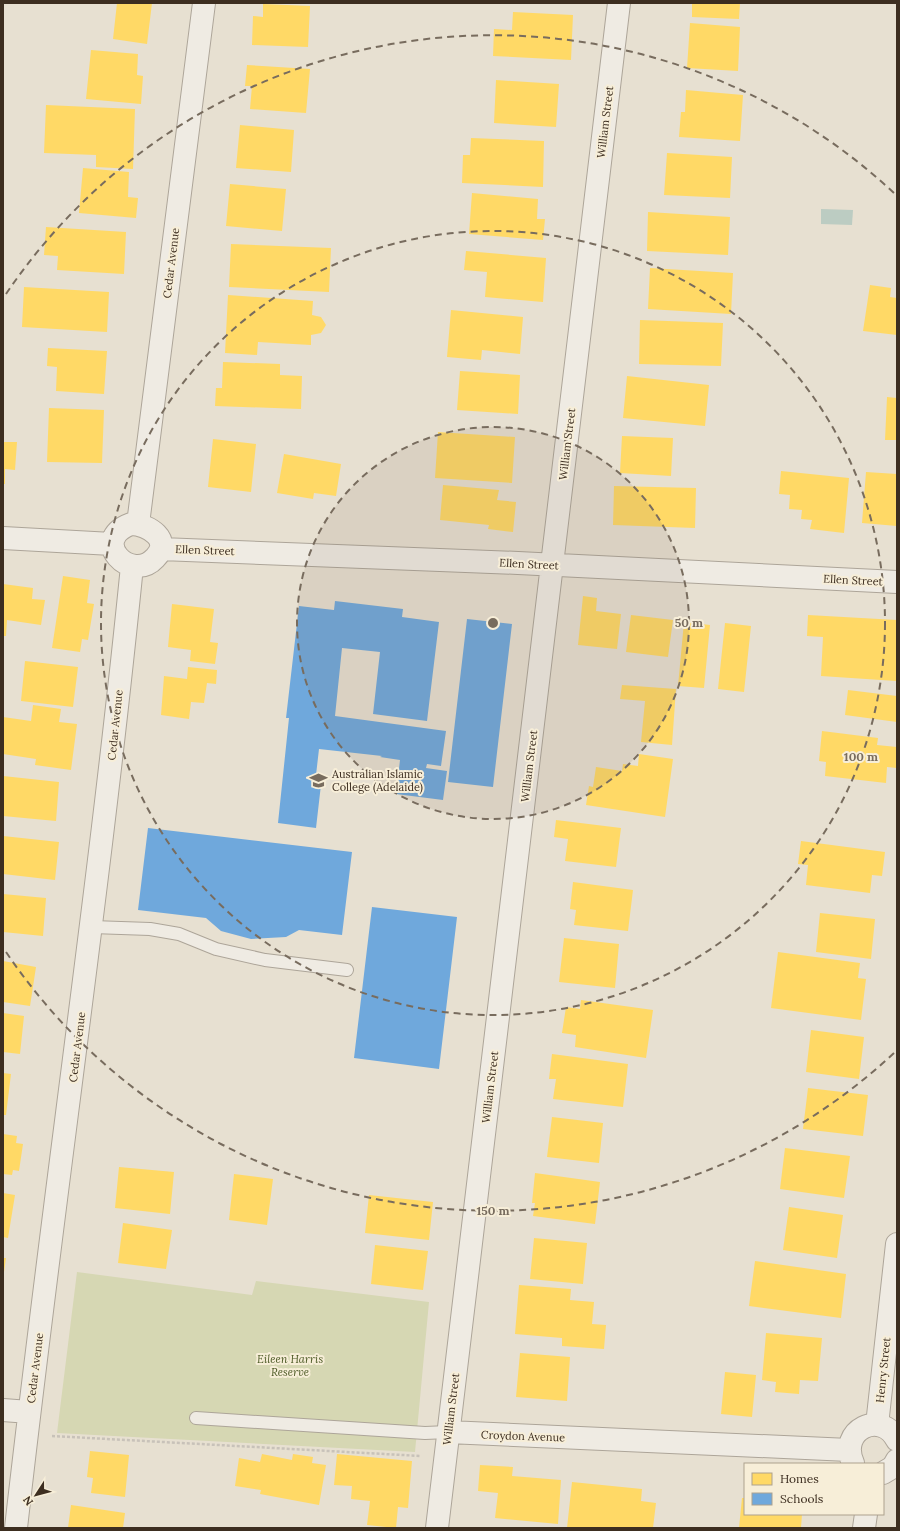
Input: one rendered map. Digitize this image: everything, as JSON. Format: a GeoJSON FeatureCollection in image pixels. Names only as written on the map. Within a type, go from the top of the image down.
{"type":"FeatureCollection","features":[{"type":"Feature","properties":{"kind":"street","name":"Cedar Avenue"},"geometry":{"type":"LineString","coordinates":[[138,524],[204,3]]}},
{"type":"Feature","properties":{"kind":"street","name":"William Street"},"geometry":{"type":"LineString","coordinates":[[437,1528],[619,3]]}},
{"type":"Feature","properties":{"kind":"street"},"geometry":{"type":"LineString","coordinates":[[131,524],[138,524],[151,528],[159,538],[161,548],[159,554],[151,562],[132,566],[118,558],[112,544],[116,534],[121,528],[131,524]]}},
{"type":"Feature","properties":{"kind":"street"},"geometry":{"type":"LineString","coordinates":[[3,538],[112,544]]}},
{"type":"Feature","properties":{"kind":"street","name":"Ellen Street"},"geometry":{"type":"LineString","coordinates":[[161,548],[897,582]]}},
{"type":"Feature","properties":{"kind":"street","name":"Cedar Avenue"},"geometry":{"type":"LineString","coordinates":[[16,1528],[29,1412],[92,927],[132,566]]}},
{"type":"Feature","properties":{"kind":"street","name":"Henry Street"},"geometry":{"type":"LineString","coordinates":[[877,1425],[897,1244]]}},
{"type":"Feature","properties":{"kind":"street"},"geometry":{"type":"LineString","coordinates":[[3,1410],[29,1412]]}},
{"type":"Feature","properties":{"kind":"street"},"geometry":{"type":"LineString","coordinates":[[852,1457],[850,1441],[855,1433],[862,1428],[877,1425],[888,1429],[897,1440]]}},
{"type":"Feature","properties":{"kind":"street","name":"Croydon Avenue"},"geometry":{"type":"LineString","coordinates":[[448,1432],[852,1457]]}},
{"type":"Feature","properties":{"kind":"street"},"geometry":{"type":"LineString","coordinates":[[884,1472],[893,1467],[897,1460]]}},
{"type":"Feature","properties":{"kind":"street"},"geometry":{"type":"LineString","coordinates":[[864,1528],[866,1515]]}},
{"type":"Feature","properties":{"kind":"lane"},"geometry":{"type":"LineString","coordinates":[[92,927],[150,929],[179,934],[216,949],[266,960],[347,970]]}},
{"type":"Feature","properties":{"kind":"lane","name":"Croydon Avenue"},"geometry":{"type":"LineString","coordinates":[[196,1418],[425,1433],[448,1432]]}},
{"type":"Feature","properties":{"kind":"path"},"geometry":{"type":"LineString","coordinates":[[52,1436],[421,1456]]}},
{"type":"Feature","properties":{"kind":"green space","name":"Eileen Harris Reserve"},"geometry":{"type":"Polygon","coordinates":[[[77,1272],[252,1295],[256,1281],[429,1302],[415,1452],[57,1433],[77,1272]]]}},
{"type":"Feature","properties":{"kind":"shaded area"},"geometry":{"type":"Polygon","coordinates":[[[821,209],[853,210],[852,225],[821,224],[821,209]]]}},
{"type":"Feature","properties":{"kind":"building: Homes"},"geometry":{"type":"Polygon","coordinates":[[[117,3],[152,3],[147,44],[113,39],[117,3]]]}},
{"type":"Feature","properties":{"kind":"building: Homes"},"geometry":{"type":"Polygon","coordinates":[[[692,3],[740,3],[739,19],[692,17],[692,3]]]}},
{"type":"Feature","properties":{"kind":"building: Homes"},"geometry":{"type":"Polygon","coordinates":[[[263,4],[310,6],[308,47],[252,45],[253,16],[263,17],[263,4]]]}},
{"type":"Feature","properties":{"kind":"building: Homes"},"geometry":{"type":"Polygon","coordinates":[[[513,12],[573,15],[571,60],[493,56],[494,29],[512,30],[513,12]]]}},
{"type":"Feature","properties":{"kind":"building: Homes"},"geometry":{"type":"Polygon","coordinates":[[[690,23],[740,27],[738,71],[687,68],[690,23]]]}},
{"type":"Feature","properties":{"kind":"building: Homes"},"geometry":{"type":"Polygon","coordinates":[[[91,50],[138,54],[137,75],[143,76],[141,104],[86,99],[91,50]]]}},
{"type":"Feature","properties":{"kind":"building: Homes"},"geometry":{"type":"Polygon","coordinates":[[[247,65],[310,69],[306,113],[250,109],[252,86],[245,86],[247,65]]]}},
{"type":"Feature","properties":{"kind":"building: Homes"},"geometry":{"type":"Polygon","coordinates":[[[496,80],[559,84],[556,127],[494,123],[496,80]]]}},
{"type":"Feature","properties":{"kind":"building: Homes"},"geometry":{"type":"Polygon","coordinates":[[[686,90],[743,95],[740,141],[679,137],[681,112],[685,112],[686,90]]]}},
{"type":"Feature","properties":{"kind":"building: Homes"},"geometry":{"type":"Polygon","coordinates":[[[46,105],[135,109],[133,169],[96,167],[96,155],[44,153],[46,105]]]}},
{"type":"Feature","properties":{"kind":"building: Homes"},"geometry":{"type":"Polygon","coordinates":[[[240,125],[294,130],[291,172],[236,168],[240,125]]]}},
{"type":"Feature","properties":{"kind":"building: Homes"},"geometry":{"type":"Polygon","coordinates":[[[471,138],[544,141],[543,187],[462,183],[463,155],[470,155],[471,138]]]}},
{"type":"Feature","properties":{"kind":"building: Homes"},"geometry":{"type":"Polygon","coordinates":[[[667,153],[732,157],[730,198],[664,195],[667,153]]]}},
{"type":"Feature","properties":{"kind":"building: Homes"},"geometry":{"type":"Polygon","coordinates":[[[83,168],[129,172],[128,197],[138,198],[136,218],[79,213],[83,168]]]}},
{"type":"Feature","properties":{"kind":"building: Homes"},"geometry":{"type":"Polygon","coordinates":[[[230,184],[286,189],[282,231],[226,226],[230,184]]]}},
{"type":"Feature","properties":{"kind":"building: Homes"},"geometry":{"type":"Polygon","coordinates":[[[472,193],[538,199],[537,219],[545,219],[543,240],[469,234],[472,193]]]}},
{"type":"Feature","properties":{"kind":"building: Homes"},"geometry":{"type":"Polygon","coordinates":[[[648,212],[730,217],[728,255],[647,251],[648,212]]]}},
{"type":"Feature","properties":{"kind":"building: Homes"},"geometry":{"type":"Polygon","coordinates":[[[46,227],[126,232],[124,274],[57,270],[58,256],[44,255],[46,227]]]}},
{"type":"Feature","properties":{"kind":"building: Homes"},"geometry":{"type":"Polygon","coordinates":[[[231,244],[331,248],[329,292],[229,287],[231,244]]]}},
{"type":"Feature","properties":{"kind":"building: Homes"},"geometry":{"type":"Polygon","coordinates":[[[466,251],[546,258],[543,302],[485,297],[487,272],[464,270],[466,251]]]}},
{"type":"Feature","properties":{"kind":"building: Homes"},"geometry":{"type":"Polygon","coordinates":[[[650,268],[733,273],[731,314],[648,309],[650,268]]]}},
{"type":"Feature","properties":{"kind":"building: Homes"},"geometry":{"type":"Polygon","coordinates":[[[870,285],[891,288],[890,297],[897,298],[897,335],[863,331],[870,285]]]}},
{"type":"Feature","properties":{"kind":"building: Homes"},"geometry":{"type":"Polygon","coordinates":[[[24,287],[109,292],[107,332],[22,327],[24,287]]]}},
{"type":"Feature","properties":{"kind":"building: Homes"},"geometry":{"type":"Polygon","coordinates":[[[228,295],[313,301],[312,315],[321,317],[326,325],[321,333],[311,335],[311,345],[258,342],[257,355],[225,353],[228,295]]]}},
{"type":"Feature","properties":{"kind":"building: Homes"},"geometry":{"type":"Polygon","coordinates":[[[451,310],[523,317],[520,354],[482,350],[481,360],[447,357],[451,310]]]}},
{"type":"Feature","properties":{"kind":"building: Homes"},"geometry":{"type":"Polygon","coordinates":[[[640,320],[723,323],[721,366],[639,364],[640,320]]]}},
{"type":"Feature","properties":{"kind":"building: Homes"},"geometry":{"type":"Polygon","coordinates":[[[48,348],[107,351],[104,394],[56,391],[57,367],[47,366],[48,348]]]}},
{"type":"Feature","properties":{"kind":"building: Homes"},"geometry":{"type":"Polygon","coordinates":[[[223,362],[280,364],[280,375],[302,376],[301,409],[215,406],[216,388],[222,388],[223,362]]]}},
{"type":"Feature","properties":{"kind":"building: Homes"},"geometry":{"type":"Polygon","coordinates":[[[460,371],[520,375],[518,414],[457,410],[460,371]]]}},
{"type":"Feature","properties":{"kind":"building: Homes"},"geometry":{"type":"Polygon","coordinates":[[[627,376],[709,385],[705,426],[623,418],[627,376]]]}},
{"type":"Feature","properties":{"kind":"building: Homes"},"geometry":{"type":"Polygon","coordinates":[[[887,397],[897,398],[897,440],[885,440],[887,397]]]}},
{"type":"Feature","properties":{"kind":"building: Homes"},"geometry":{"type":"Polygon","coordinates":[[[49,408],[104,410],[102,463],[47,462],[49,408]]]}},
{"type":"Feature","properties":{"kind":"building: Homes"},"geometry":{"type":"Polygon","coordinates":[[[438,432],[515,437],[512,483],[435,478],[438,432]]]}},
{"type":"Feature","properties":{"kind":"building: Homes"},"geometry":{"type":"Polygon","coordinates":[[[622,436],[673,438],[671,476],[620,473],[622,436]]]}},
{"type":"Feature","properties":{"kind":"building: Homes"},"geometry":{"type":"Polygon","coordinates":[[[213,439],[256,444],[251,492],[208,487],[213,439]]]}},
{"type":"Feature","properties":{"kind":"building: Homes"},"geometry":{"type":"Polygon","coordinates":[[[3,442],[17,442],[15,470],[5,469],[5,484],[3,484],[3,442]]]}},
{"type":"Feature","properties":{"kind":"building: Homes"},"geometry":{"type":"Polygon","coordinates":[[[284,454],[341,464],[336,496],[314,493],[313,499],[277,493],[284,454]]]}},
{"type":"Feature","properties":{"kind":"building: Homes"},"geometry":{"type":"Polygon","coordinates":[[[781,471],[849,478],[844,533],[810,529],[812,520],[801,519],[802,510],[789,509],[790,495],[779,494],[781,471]]]}},
{"type":"Feature","properties":{"kind":"building: Homes"},"geometry":{"type":"Polygon","coordinates":[[[866,472],[897,474],[897,526],[862,523],[866,472]]]}},
{"type":"Feature","properties":{"kind":"building: Homes"},"geometry":{"type":"Polygon","coordinates":[[[443,485],[499,490],[497,500],[516,502],[513,532],[488,529],[489,525],[440,520],[443,485]]]}},
{"type":"Feature","properties":{"kind":"building: Homes"},"geometry":{"type":"Polygon","coordinates":[[[614,486],[696,488],[695,528],[613,525],[614,486]]]}},
{"type":"Feature","properties":{"kind":"building: Homes"},"geometry":{"type":"Polygon","coordinates":[[[63,576],[90,580],[87,603],[94,604],[88,640],[82,639],[80,652],[52,648],[63,576]]]}},
{"type":"Feature","properties":{"kind":"building: Homes"},"geometry":{"type":"Polygon","coordinates":[[[3,584],[33,588],[32,599],[45,600],[41,625],[7,620],[6,636],[3,636],[3,584]]]}},
{"type":"Feature","properties":{"kind":"building: Homes"},"geometry":{"type":"Polygon","coordinates":[[[583,596],[597,598],[596,611],[621,614],[617,649],[578,645],[583,596]]]}},
{"type":"Feature","properties":{"kind":"building: Homes"},"geometry":{"type":"Polygon","coordinates":[[[172,604],[214,609],[210,642],[218,643],[215,664],[190,661],[191,650],[168,647],[172,604]]]}},
{"type":"Feature","properties":{"kind":"building: Homes"},"geometry":{"type":"Polygon","coordinates":[[[631,615],[673,620],[668,657],[626,652],[631,615]]]}},
{"type":"Feature","properties":{"kind":"building: Homes"},"geometry":{"type":"Polygon","coordinates":[[[808,615],[897,620],[896,681],[821,676],[823,637],[807,636],[808,615]]]}},
{"type":"Feature","properties":{"kind":"building: Homes"},"geometry":{"type":"Polygon","coordinates":[[[684,622],[710,625],[704,688],[678,686],[684,622]]]}},
{"type":"Feature","properties":{"kind":"building: Homes"},"geometry":{"type":"Polygon","coordinates":[[[725,623],[751,626],[744,692],[718,689],[725,623]]]}},
{"type":"Feature","properties":{"kind":"building: Homes"},"geometry":{"type":"Polygon","coordinates":[[[25,661],[78,667],[73,707],[21,701],[25,661]]]}},
{"type":"Feature","properties":{"kind":"building: Homes"},"geometry":{"type":"Polygon","coordinates":[[[188,667],[217,670],[216,684],[207,683],[204,703],[191,702],[189,719],[161,715],[164,676],[187,679],[188,667]]]}},
{"type":"Feature","properties":{"kind":"building: Homes"},"geometry":{"type":"Polygon","coordinates":[[[622,685],[676,689],[672,745],[641,742],[645,701],[620,699],[622,685]]]}},
{"type":"Feature","properties":{"kind":"building: Homes"},"geometry":{"type":"Polygon","coordinates":[[[848,690],[897,696],[897,722],[845,715],[848,690]]]}},
{"type":"Feature","properties":{"kind":"building: Homes"},"geometry":{"type":"Polygon","coordinates":[[[33,705],[61,709],[59,722],[77,724],[71,770],[35,765],[36,759],[3,754],[3,717],[31,721],[33,705]]]}},
{"type":"Feature","properties":{"kind":"building: Homes"},"geometry":{"type":"Polygon","coordinates":[[[822,731],[878,738],[877,745],[897,747],[897,768],[887,767],[886,783],[825,776],[826,762],[819,761],[822,731]]]}},
{"type":"Feature","properties":{"kind":"building: Homes"},"geometry":{"type":"Polygon","coordinates":[[[639,754],[673,759],[665,817],[586,805],[589,786],[593,787],[596,767],[622,771],[623,764],[638,766],[639,754]]]}},
{"type":"Feature","properties":{"kind":"building: Homes"},"geometry":{"type":"Polygon","coordinates":[[[3,776],[59,782],[56,821],[3,816],[3,776]]]}},
{"type":"Feature","properties":{"kind":"building: Homes"},"geometry":{"type":"Polygon","coordinates":[[[556,820],[621,828],[616,867],[565,861],[568,839],[554,837],[556,820]]]}},
{"type":"Feature","properties":{"kind":"building: Homes"},"geometry":{"type":"Polygon","coordinates":[[[3,836],[59,842],[55,880],[3,874],[3,836]]]}},
{"type":"Feature","properties":{"kind":"building: Homes"},"geometry":{"type":"Polygon","coordinates":[[[801,841],[885,852],[882,876],[872,875],[870,893],[806,885],[808,865],[798,864],[801,841]]]}},
{"type":"Feature","properties":{"kind":"building: Homes"},"geometry":{"type":"Polygon","coordinates":[[[573,882],[633,890],[628,931],[574,925],[576,910],[570,909],[573,882]]]}},
{"type":"Feature","properties":{"kind":"building: Homes"},"geometry":{"type":"Polygon","coordinates":[[[3,894],[46,898],[43,936],[3,932],[3,894]]]}},
{"type":"Feature","properties":{"kind":"building: Homes"},"geometry":{"type":"Polygon","coordinates":[[[820,913],[875,919],[871,959],[816,952],[820,913]]]}},
{"type":"Feature","properties":{"kind":"building: Homes"},"geometry":{"type":"Polygon","coordinates":[[[564,938],[619,944],[615,988],[559,982],[564,938]]]}},
{"type":"Feature","properties":{"kind":"building: Homes"},"geometry":{"type":"Polygon","coordinates":[[[778,952],[860,963],[858,978],[866,979],[861,1020],[771,1008],[778,952]]]}},
{"type":"Feature","properties":{"kind":"building: Homes"},"geometry":{"type":"Polygon","coordinates":[[[3,961],[36,967],[30,1006],[3,1002],[3,961]]]}},
{"type":"Feature","properties":{"kind":"building: Homes"},"geometry":{"type":"Polygon","coordinates":[[[581,1000],[653,1010],[646,1058],[575,1047],[576,1035],[562,1033],[566,1007],[580,1009],[581,1000]]]}},
{"type":"Feature","properties":{"kind":"building: Homes"},"geometry":{"type":"Polygon","coordinates":[[[3,1013],[24,1016],[20,1054],[3,1052],[3,1013]]]}},
{"type":"Feature","properties":{"kind":"building: Homes"},"geometry":{"type":"Polygon","coordinates":[[[811,1030],[864,1037],[859,1079],[806,1072],[811,1030]]]}},
{"type":"Feature","properties":{"kind":"building: Homes"},"geometry":{"type":"Polygon","coordinates":[[[552,1054],[628,1064],[623,1107],[553,1099],[556,1079],[549,1079],[552,1054]]]}},
{"type":"Feature","properties":{"kind":"building: Homes"},"geometry":{"type":"Polygon","coordinates":[[[3,1073],[11,1074],[6,1115],[3,1115],[3,1073]]]}},
{"type":"Feature","properties":{"kind":"building: Homes"},"geometry":{"type":"Polygon","coordinates":[[[808,1088],[868,1095],[863,1136],[803,1129],[808,1088]]]}},
{"type":"Feature","properties":{"kind":"building: Homes"},"geometry":{"type":"Polygon","coordinates":[[[552,1117],[603,1123],[599,1163],[547,1157],[552,1117]]]}},
{"type":"Feature","properties":{"kind":"building: Homes"},"geometry":{"type":"Polygon","coordinates":[[[3,1134],[17,1136],[16,1143],[23,1144],[19,1171],[13,1170],[12,1175],[3,1174],[3,1134]]]}},
{"type":"Feature","properties":{"kind":"building: Homes"},"geometry":{"type":"Polygon","coordinates":[[[785,1148],[850,1156],[844,1198],[780,1189],[785,1148]]]}},
{"type":"Feature","properties":{"kind":"building: Homes"},"geometry":{"type":"Polygon","coordinates":[[[119,1167],[174,1172],[170,1214],[115,1208],[119,1167]]]}},
{"type":"Feature","properties":{"kind":"building: Homes"},"geometry":{"type":"Polygon","coordinates":[[[535,1173],[600,1182],[595,1224],[533,1216],[535,1203],[532,1203],[535,1173]]]}},
{"type":"Feature","properties":{"kind":"building: Homes"},"geometry":{"type":"Polygon","coordinates":[[[234,1174],[273,1179],[267,1225],[229,1220],[234,1174]]]}},
{"type":"Feature","properties":{"kind":"building: Homes"},"geometry":{"type":"Polygon","coordinates":[[[3,1193],[15,1195],[8,1238],[3,1237],[3,1193]]]}},
{"type":"Feature","properties":{"kind":"building: Homes"},"geometry":{"type":"Polygon","coordinates":[[[369,1195],[433,1202],[429,1240],[365,1233],[369,1195]]]}},
{"type":"Feature","properties":{"kind":"building: Homes"},"geometry":{"type":"Polygon","coordinates":[[[789,1207],[843,1215],[837,1258],[783,1250],[789,1207]]]}},
{"type":"Feature","properties":{"kind":"building: Homes"},"geometry":{"type":"Polygon","coordinates":[[[123,1223],[172,1230],[166,1269],[118,1263],[123,1223]]]}},
{"type":"Feature","properties":{"kind":"building: Homes"},"geometry":{"type":"Polygon","coordinates":[[[534,1238],[587,1243],[583,1284],[530,1279],[534,1238]]]}},
{"type":"Feature","properties":{"kind":"building: Homes"},"geometry":{"type":"Polygon","coordinates":[[[375,1245],[428,1251],[423,1290],[371,1284],[375,1245]]]}},
{"type":"Feature","properties":{"kind":"building: Homes"},"geometry":{"type":"Polygon","coordinates":[[[3,1258],[6,1258],[4,1272],[3,1272],[3,1258]]]}},
{"type":"Feature","properties":{"kind":"building: Homes"},"geometry":{"type":"Polygon","coordinates":[[[755,1261],[846,1274],[841,1318],[749,1306],[755,1261]]]}},
{"type":"Feature","properties":{"kind":"building: Homes"},"geometry":{"type":"Polygon","coordinates":[[[519,1285],[571,1289],[570,1300],[594,1302],[592,1324],[606,1325],[604,1349],[562,1346],[562,1338],[515,1334],[519,1285]]]}},
{"type":"Feature","properties":{"kind":"building: Homes"},"geometry":{"type":"Polygon","coordinates":[[[766,1333],[822,1338],[818,1381],[800,1380],[799,1394],[775,1392],[776,1382],[762,1380],[766,1333]]]}},
{"type":"Feature","properties":{"kind":"building: Homes"},"geometry":{"type":"Polygon","coordinates":[[[520,1353],[570,1357],[567,1401],[516,1397],[520,1353]]]}},
{"type":"Feature","properties":{"kind":"building: Homes"},"geometry":{"type":"Polygon","coordinates":[[[725,1372],[756,1375],[752,1417],[721,1414],[725,1372]]]}},
{"type":"Feature","properties":{"kind":"building: Homes"},"geometry":{"type":"Polygon","coordinates":[[[90,1451],[129,1455],[125,1497],[91,1493],[93,1478],[87,1477],[90,1451]]]}},
{"type":"Feature","properties":{"kind":"building: Homes"},"geometry":{"type":"Polygon","coordinates":[[[262,1454],[292,1460],[293,1454],[313,1457],[312,1463],[326,1465],[319,1505],[260,1494],[261,1490],[235,1486],[239,1458],[260,1462],[262,1454]]]}},
{"type":"Feature","properties":{"kind":"building: Homes"},"geometry":{"type":"Polygon","coordinates":[[[337,1454],[412,1461],[408,1508],[398,1507],[396,1528],[367,1525],[370,1501],[351,1499],[352,1486],[334,1485],[337,1454]]]}},
{"type":"Feature","properties":{"kind":"building: Homes"},"geometry":{"type":"Polygon","coordinates":[[[480,1465],[513,1467],[512,1476],[561,1480],[558,1524],[495,1518],[498,1493],[478,1491],[480,1465]]]}},
{"type":"Feature","properties":{"kind":"building: Homes"},"geometry":{"type":"Polygon","coordinates":[[[572,1482],[642,1489],[641,1501],[656,1503],[653,1528],[567,1528],[572,1482]]]}},
{"type":"Feature","properties":{"kind":"building: Homes"},"geometry":{"type":"Polygon","coordinates":[[[742,1498],[744,1498],[744,1515],[802,1515],[801,1528],[739,1528],[742,1498]]]}},
{"type":"Feature","properties":{"kind":"building: Homes"},"geometry":{"type":"Polygon","coordinates":[[[71,1505],[125,1513],[123,1528],[68,1528],[71,1505]]]}},
{"type":"Feature","properties":{"kind":"building: Schools"},"geometry":{"type":"Polygon","coordinates":[[[335,601],[403,609],[402,617],[439,622],[427,721],[373,714],[380,652],[342,648],[335,716],[446,731],[441,766],[427,764],[426,768],[447,771],[443,800],[396,794],[400,760],[380,757],[382,756],[319,749],[316,775],[322,776],[316,828],[278,823],[289,718],[286,718],[299,606],[334,610],[335,601]]]}},
{"type":"Feature","properties":{"kind":"building: Schools"},"geometry":{"type":"Polygon","coordinates":[[[467,619],[512,624],[493,787],[448,782],[467,619]]]}},
{"type":"Feature","properties":{"kind":"building: Schools"},"geometry":{"type":"Polygon","coordinates":[[[148,828],[352,852],[342,935],[299,930],[286,937],[251,939],[221,931],[206,918],[138,910],[148,828]]]}},
{"type":"Feature","properties":{"kind":"building: Schools"},"geometry":{"type":"Polygon","coordinates":[[[372,907],[457,917],[439,1069],[354,1058],[372,907]]]}},
{"type":"Feature","properties":{"kind":"place","name":"Australian Islamic College (Adelaide)"},"geometry":{"type":"Point","coordinates":[319,780]}}]}
